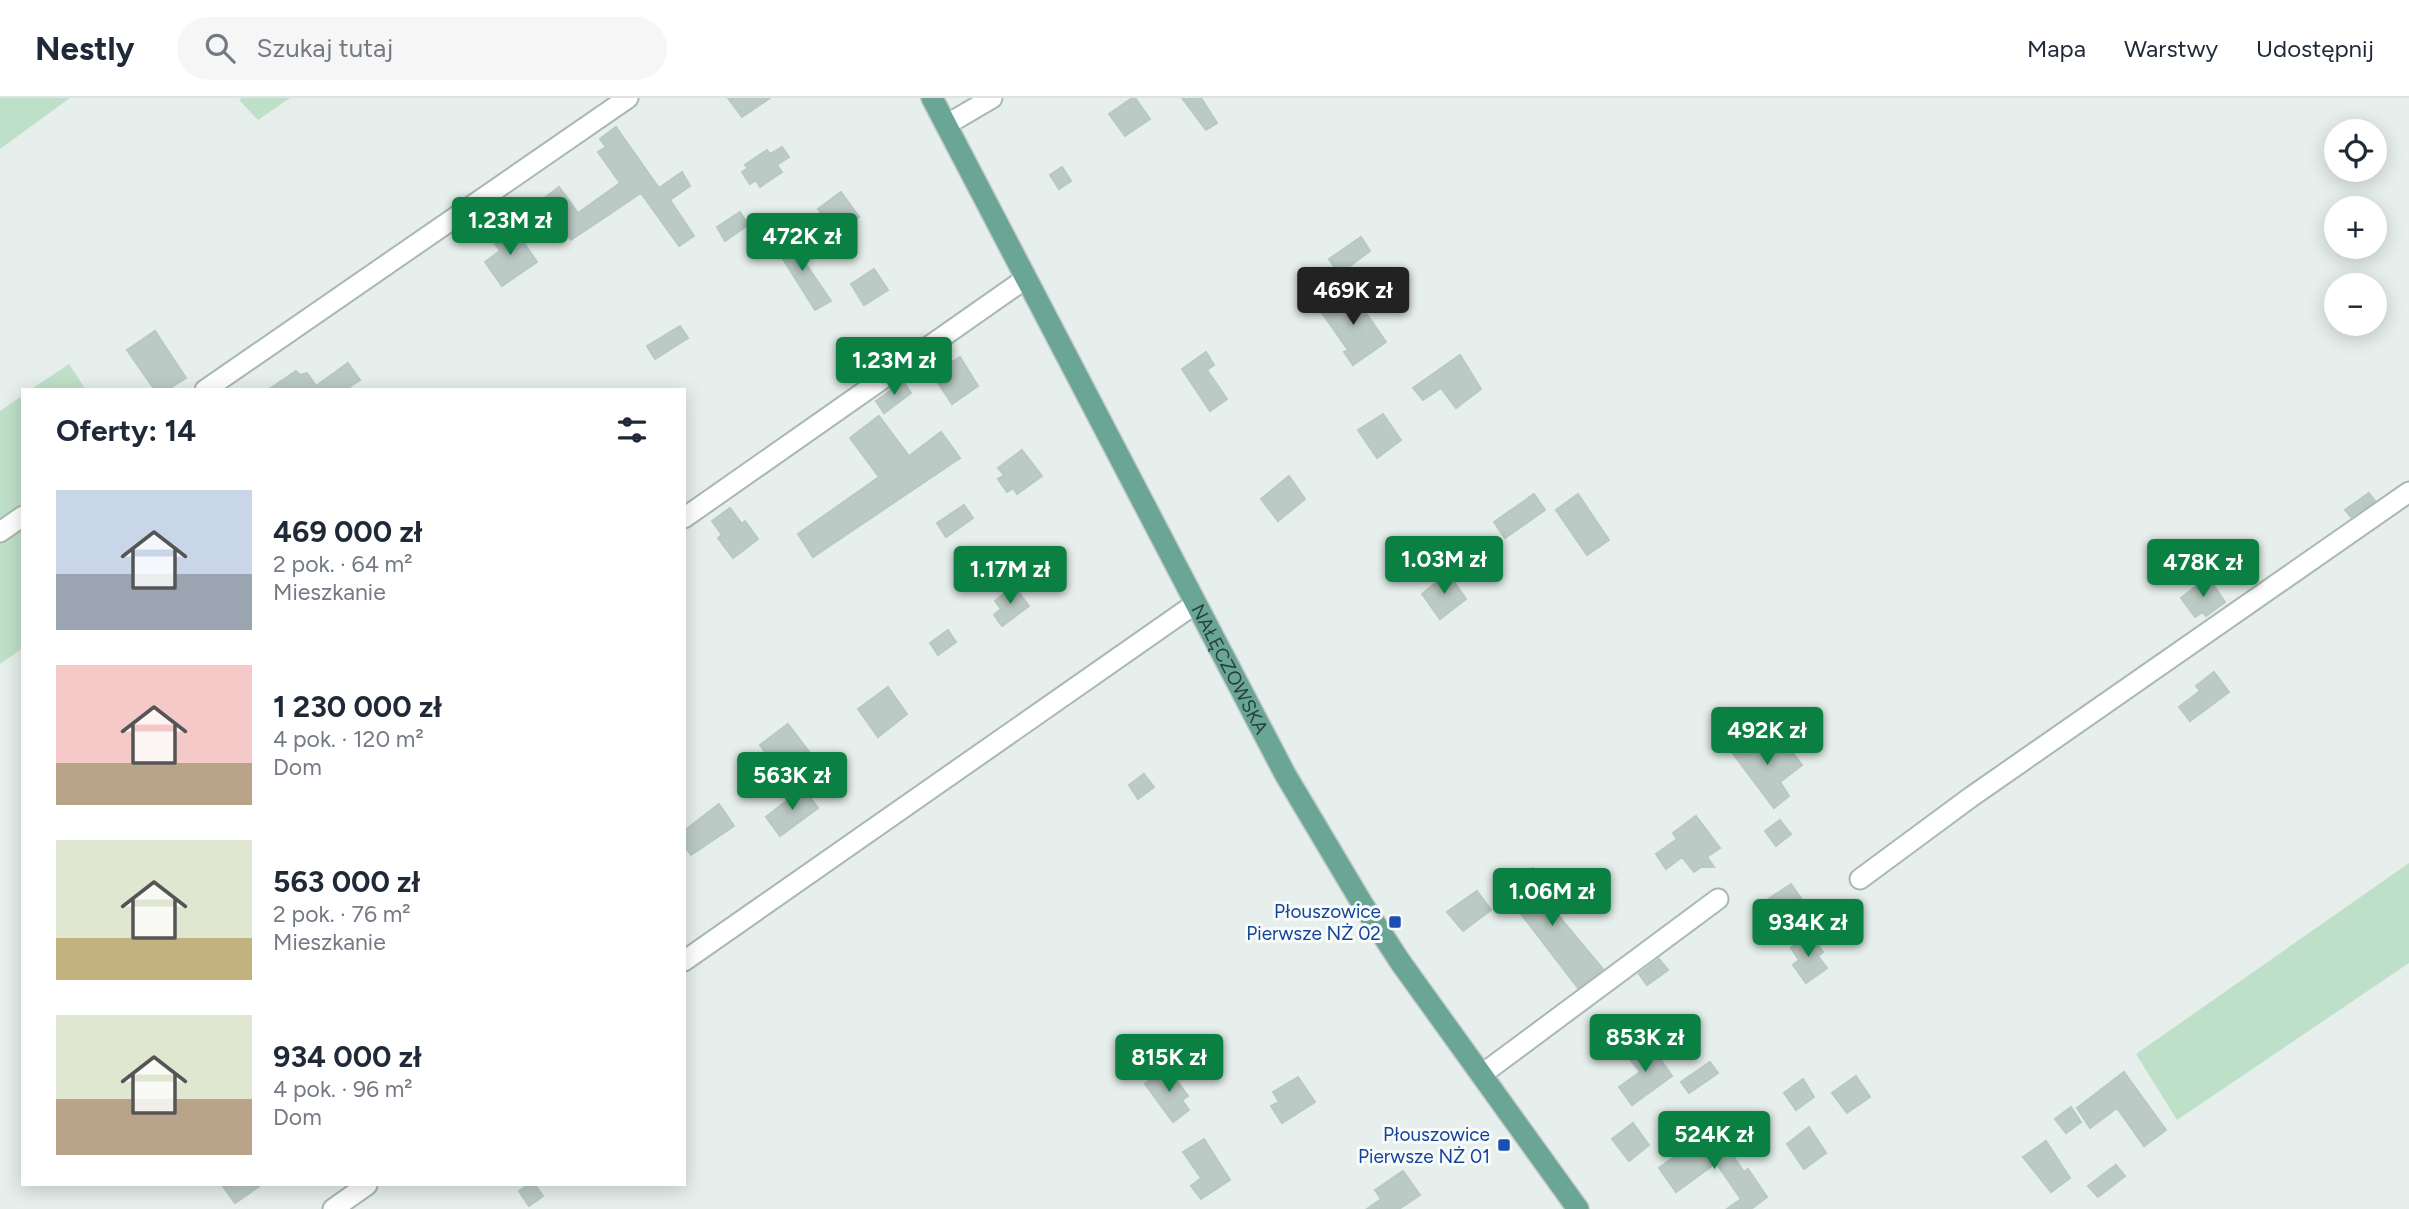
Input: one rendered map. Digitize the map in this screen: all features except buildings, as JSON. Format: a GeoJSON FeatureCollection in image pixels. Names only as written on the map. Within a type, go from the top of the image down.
{"type":"FeatureCollection","features":[{"type":"Feature","properties":{"kind":"main road","name":"NAŁĘCZOWSKA"},"geometry":{"type":"LineString","coordinates":[[932,98],[1270,747],[1335,859],[1401,963],[1578,1209]]}},
{"type":"Feature","properties":{"kind":"street"},"geometry":{"type":"LineString","coordinates":[[208,388],[628,98]]}},
{"type":"Feature","properties":{"kind":"street"},"geometry":{"type":"LineString","coordinates":[[946,125],[992,98]]}},
{"type":"Feature","properties":{"kind":"street"},"geometry":{"type":"LineString","coordinates":[[686,517],[1018,284],[1027,281]]}},
{"type":"Feature","properties":{"kind":"street"},"geometry":{"type":"LineString","coordinates":[[1860,879],[1971,797],[2409,492]]}},
{"type":"Feature","properties":{"kind":"street"},"geometry":{"type":"LineString","coordinates":[[0,532],[21,517]]}},
{"type":"Feature","properties":{"kind":"street"},"geometry":{"type":"LineString","coordinates":[[686,960],[1195,604]]}},
{"type":"Feature","properties":{"kind":"street"},"geometry":{"type":"LineString","coordinates":[[1481,1075],[1718,899]]}},
{"type":"Feature","properties":{"kind":"street"},"geometry":{"type":"LineString","coordinates":[[333,1209],[366,1186]]}},
{"type":"Feature","properties":{"kind":"green space"},"geometry":{"type":"Polygon","coordinates":[[[0,98],[70,98],[0,149],[0,98]]]}},
{"type":"Feature","properties":{"kind":"green space"},"geometry":{"type":"Polygon","coordinates":[[[290,98],[258,120],[239,100],[290,98]]]}},
{"type":"Feature","properties":{"kind":"green space"},"geometry":{"type":"Polygon","coordinates":[[[69,364],[85,388],[33,388],[69,364]]]}},
{"type":"Feature","properties":{"kind":"green space"},"geometry":{"type":"Polygon","coordinates":[[[21,396],[21,649],[0,664],[0,411],[21,396]]]}},
{"type":"Feature","properties":{"kind":"green space"},"geometry":{"type":"Polygon","coordinates":[[[2409,863],[2409,963],[2177,1120],[2136,1054],[2409,863]]]}},
{"type":"Feature","properties":{"kind":"place","name":"Płouszowice Pierwsze NŻ 02"},"geometry":{"type":"Point","coordinates":[1395,922]}},
{"type":"Feature","properties":{"kind":"place","name":"Płouszowice Pierwsze NŻ 01"},"geometry":{"type":"Point","coordinates":[1504,1145]}}]}
